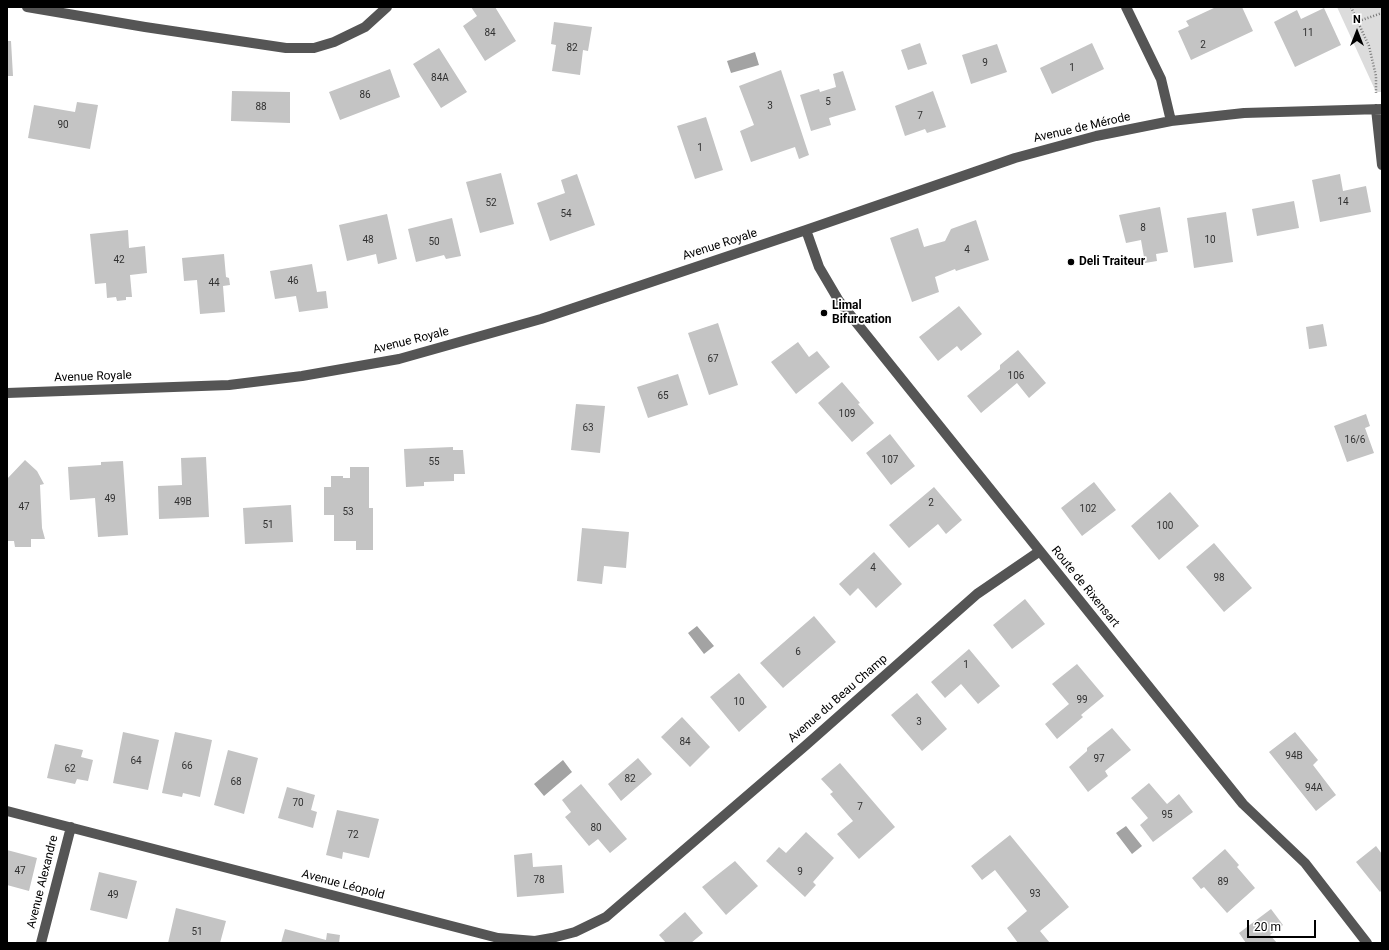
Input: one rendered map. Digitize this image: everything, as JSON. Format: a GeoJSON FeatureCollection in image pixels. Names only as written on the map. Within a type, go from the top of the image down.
{"type":"FeatureCollection","features":[{"type":"Feature","properties":{"kind":"street"},"geometry":{"type":"LineString","coordinates":[[27,7],[145,28],[286,48],[314,48],[334,42],[365,27],[387,7]]}},
{"type":"Feature","properties":{"kind":"street"},"geometry":{"type":"LineString","coordinates":[[1126,7],[1161,79],[1171,122]]}},
{"type":"Feature","properties":{"kind":"street"},"geometry":{"type":"LineString","coordinates":[[1379,109],[1382,165]]}},
{"type":"Feature","properties":{"kind":"street","name":"Avenue de Mérode"},"geometry":{"type":"LineString","coordinates":[[806,230],[1015,158],[1096,136],[1171,122],[1244,113],[1379,109]]}},
{"type":"Feature","properties":{"kind":"street","name":"Avenue Royale"},"geometry":{"type":"LineString","coordinates":[[7,393],[229,385],[302,376],[398,360],[541,319],[806,230]]}},
{"type":"Feature","properties":{"kind":"street","name":"Route de Rixensart"},"geometry":{"type":"LineString","coordinates":[[806,230],[819,267],[839,301],[1243,804],[1305,863],[1367,943]]}},
{"type":"Feature","properties":{"kind":"street","name":"Avenue du Beau Champ"},"geometry":{"type":"LineString","coordinates":[[658,872],[805,746],[977,594],[1040,551]]}},
{"type":"Feature","properties":{"kind":"street","name":"Avenue Léopold"},"geometry":{"type":"LineString","coordinates":[[7,811],[498,938],[552,941],[575,932],[606,917],[658,872]]}},
{"type":"Feature","properties":{"kind":"street","name":"Avenue Alexandre"},"geometry":{"type":"LineString","coordinates":[[41,943],[71,828]]}},
{"type":"Feature","properties":{"kind":"path"},"geometry":{"type":"LineString","coordinates":[[1351,7],[1359,21],[1369,46],[1376,76],[1379,109]]}},
{"type":"Feature","properties":{"kind":"path"},"geometry":{"type":"LineString","coordinates":[[1359,21],[1382,13]]}},
{"type":"Feature","properties":{"kind":"shaded area"},"geometry":{"type":"Polygon","coordinates":[[[1337,7],[1382,7],[1382,92],[1376,92],[1337,7]]]}},
{"type":"Feature","properties":{"kind":"shaded area"},"geometry":{"type":"Polygon","coordinates":[[[755,52],[759,65],[731,73],[727,61],[755,52]]]}},
{"type":"Feature","properties":{"kind":"shaded area"},"geometry":{"type":"Polygon","coordinates":[[[697,626],[714,646],[704,654],[688,633],[697,626]]]}},
{"type":"Feature","properties":{"kind":"shaded area"},"geometry":{"type":"Polygon","coordinates":[[[563,760],[572,772],[544,796],[534,784],[563,760]]]}},
{"type":"Feature","properties":{"kind":"shaded area"},"geometry":{"type":"Polygon","coordinates":[[[1126,826],[1142,846],[1132,854],[1116,833],[1126,826]]]}},
{"type":"Feature","properties":{"kind":"building"},"geometry":{"type":"Polygon","coordinates":[[[471,7],[495,7],[516,41],[485,61],[463,26],[477,16],[471,7]]]}},
{"type":"Feature","properties":{"kind":"building"},"geometry":{"type":"Polygon","coordinates":[[[1216,7],[1242,7],[1253,31],[1191,60],[1178,31],[1189,26],[1186,21],[1216,7]]]}},
{"type":"Feature","properties":{"kind":"building"},"geometry":{"type":"Polygon","coordinates":[[[1324,8],[1341,45],[1295,67],[1274,22],[1297,10],[1301,19],[1324,8]]]}},
{"type":"Feature","properties":{"kind":"building"},"geometry":{"type":"Polygon","coordinates":[[[554,22],[592,27],[588,51],[583,50],[580,75],[552,71],[556,45],[551,44],[554,22]]]}},
{"type":"Feature","properties":{"kind":"building"},"geometry":{"type":"Polygon","coordinates":[[[7,41],[11,41],[13,76],[7,76],[7,41]]]}},
{"type":"Feature","properties":{"kind":"building"},"geometry":{"type":"Polygon","coordinates":[[[920,43],[927,64],[908,70],[901,50],[920,43]]]}},
{"type":"Feature","properties":{"kind":"building"},"geometry":{"type":"Polygon","coordinates":[[[1092,43],[1104,69],[1052,94],[1040,68],[1092,43]]]}},
{"type":"Feature","properties":{"kind":"building"},"geometry":{"type":"Polygon","coordinates":[[[997,44],[1007,72],[971,84],[962,55],[997,44]]]}},
{"type":"Feature","properties":{"kind":"building"},"geometry":{"type":"Polygon","coordinates":[[[439,48],[467,92],[441,108],[413,64],[439,48]]]}},
{"type":"Feature","properties":{"kind":"building"},"geometry":{"type":"Polygon","coordinates":[[[390,69],[400,97],[340,120],[329,92],[390,69]]]}},
{"type":"Feature","properties":{"kind":"building"},"geometry":{"type":"Polygon","coordinates":[[[781,70],[809,155],[799,159],[795,147],[751,162],[740,131],[754,125],[739,86],[781,70]]]}},
{"type":"Feature","properties":{"kind":"building"},"geometry":{"type":"Polygon","coordinates":[[[843,71],[856,110],[829,118],[831,125],[811,131],[800,95],[819,89],[820,92],[836,87],[833,74],[843,71]]]}},
{"type":"Feature","properties":{"kind":"building"},"geometry":{"type":"Polygon","coordinates":[[[232,91],[290,92],[290,123],[231,121],[232,91]]]}},
{"type":"Feature","properties":{"kind":"building"},"geometry":{"type":"Polygon","coordinates":[[[933,91],[946,127],[927,133],[925,129],[905,136],[895,106],[933,91]]]}},
{"type":"Feature","properties":{"kind":"building"},"geometry":{"type":"Polygon","coordinates":[[[77,102],[98,105],[90,149],[28,138],[34,105],[75,112],[77,102]]]}},
{"type":"Feature","properties":{"kind":"building"},"geometry":{"type":"Polygon","coordinates":[[[706,117],[723,170],[695,179],[677,126],[706,117]]]}},
{"type":"Feature","properties":{"kind":"building"},"geometry":{"type":"Polygon","coordinates":[[[501,173],[514,224],[480,233],[466,182],[501,173]]]}},
{"type":"Feature","properties":{"kind":"building"},"geometry":{"type":"Polygon","coordinates":[[[577,174],[595,225],[550,241],[537,203],[565,193],[561,180],[577,174]]]}},
{"type":"Feature","properties":{"kind":"building"},"geometry":{"type":"Polygon","coordinates":[[[1340,174],[1343,191],[1366,186],[1371,212],[1320,222],[1312,180],[1340,174]]]}},
{"type":"Feature","properties":{"kind":"building"},"geometry":{"type":"Polygon","coordinates":[[[1294,201],[1299,228],[1257,236],[1252,209],[1294,201]]]}},
{"type":"Feature","properties":{"kind":"building"},"geometry":{"type":"Polygon","coordinates":[[[1160,207],[1168,252],[1156,254],[1157,261],[1145,263],[1141,240],[1126,243],[1119,215],[1160,207]]]}},
{"type":"Feature","properties":{"kind":"building"},"geometry":{"type":"Polygon","coordinates":[[[1226,212],[1233,262],[1194,268],[1187,218],[1226,212]]]}},
{"type":"Feature","properties":{"kind":"building"},"geometry":{"type":"Polygon","coordinates":[[[387,214],[397,259],[378,264],[376,254],[347,261],[339,225],[387,214]]]}},
{"type":"Feature","properties":{"kind":"building"},"geometry":{"type":"Polygon","coordinates":[[[452,218],[461,256],[446,259],[444,255],[416,262],[408,229],[452,218]]]}},
{"type":"Feature","properties":{"kind":"building"},"geometry":{"type":"Polygon","coordinates":[[[976,220],[989,260],[956,271],[955,269],[935,277],[939,292],[912,302],[890,238],[918,228],[924,247],[945,241],[951,229],[976,220]]]}},
{"type":"Feature","properties":{"kind":"building"},"geometry":{"type":"Polygon","coordinates":[[[128,230],[129,248],[145,246],[147,273],[130,275],[132,297],[126,297],[126,300],[117,301],[116,297],[107,298],[106,283],[95,284],[90,234],[128,230]]]}},
{"type":"Feature","properties":{"kind":"building"},"geometry":{"type":"Polygon","coordinates":[[[224,254],[226,277],[229,278],[230,285],[223,286],[225,312],[200,314],[197,280],[184,281],[182,258],[224,254]]]}},
{"type":"Feature","properties":{"kind":"building"},"geometry":{"type":"Polygon","coordinates":[[[312,264],[317,292],[326,291],[328,308],[299,312],[296,296],[275,299],[270,271],[312,264]]]}},
{"type":"Feature","properties":{"kind":"building"},"geometry":{"type":"Polygon","coordinates":[[[959,306],[982,334],[961,351],[957,346],[938,361],[919,337],[959,306]]]}},
{"type":"Feature","properties":{"kind":"building"},"geometry":{"type":"Polygon","coordinates":[[[718,323],[738,385],[709,395],[688,333],[718,323]]]}},
{"type":"Feature","properties":{"kind":"building"},"geometry":{"type":"Polygon","coordinates":[[[1323,324],[1327,346],[1309,349],[1306,327],[1323,324]]]}},
{"type":"Feature","properties":{"kind":"building"},"geometry":{"type":"Polygon","coordinates":[[[798,342],[809,357],[817,351],[830,367],[796,394],[771,362],[798,342]]]}},
{"type":"Feature","properties":{"kind":"building"},"geometry":{"type":"Polygon","coordinates":[[[1018,350],[1046,383],[1029,398],[1017,383],[981,413],[967,396],[1000,369],[1000,365],[1018,350]]]}},
{"type":"Feature","properties":{"kind":"building"},"geometry":{"type":"Polygon","coordinates":[[[678,374],[688,405],[648,418],[637,387],[678,374]]]}},
{"type":"Feature","properties":{"kind":"building"},"geometry":{"type":"Polygon","coordinates":[[[842,382],[860,403],[858,404],[874,423],[852,442],[818,403],[842,382]]]}},
{"type":"Feature","properties":{"kind":"building"},"geometry":{"type":"Polygon","coordinates":[[[576,404],[605,406],[600,453],[571,450],[576,404]]]}},
{"type":"Feature","properties":{"kind":"building"},"geometry":{"type":"Polygon","coordinates":[[[1366,414],[1370,426],[1365,428],[1374,453],[1347,462],[1334,426],[1366,414]]]}},
{"type":"Feature","properties":{"kind":"building"},"geometry":{"type":"Polygon","coordinates":[[[890,434],[915,466],[891,485],[866,453],[890,434]]]}},
{"type":"Feature","properties":{"kind":"building"},"geometry":{"type":"Polygon","coordinates":[[[453,447],[453,450],[463,450],[465,474],[454,474],[454,481],[424,482],[424,486],[406,487],[404,449],[453,447]]]}},
{"type":"Feature","properties":{"kind":"building"},"geometry":{"type":"Polygon","coordinates":[[[206,457],[209,517],[159,519],[158,486],[182,485],[181,458],[206,457]]]}},
{"type":"Feature","properties":{"kind":"building"},"geometry":{"type":"Polygon","coordinates":[[[25,460],[37,471],[44,484],[40,485],[42,528],[45,539],[31,539],[31,547],[15,547],[14,541],[7,541],[7,479],[25,460]]]}},
{"type":"Feature","properties":{"kind":"building"},"geometry":{"type":"Polygon","coordinates":[[[123,461],[128,535],[98,537],[95,498],[70,500],[68,467],[101,465],[101,462],[123,461]]]}},
{"type":"Feature","properties":{"kind":"building"},"geometry":{"type":"Polygon","coordinates":[[[350,467],[369,467],[369,508],[373,508],[373,550],[356,550],[356,541],[334,541],[334,515],[324,515],[324,487],[331,487],[331,476],[343,476],[343,478],[350,478],[350,467]]]}},
{"type":"Feature","properties":{"kind":"building"},"geometry":{"type":"Polygon","coordinates":[[[1094,482],[1116,510],[1082,536],[1061,508],[1094,482]]]}},
{"type":"Feature","properties":{"kind":"building"},"geometry":{"type":"Polygon","coordinates":[[[934,487],[962,520],[946,534],[938,524],[909,548],[889,525],[934,487]]]}},
{"type":"Feature","properties":{"kind":"building"},"geometry":{"type":"Polygon","coordinates":[[[1170,492],[1199,526],[1159,560],[1131,526],[1170,492]]]}},
{"type":"Feature","properties":{"kind":"building"},"geometry":{"type":"Polygon","coordinates":[[[291,505],[293,542],[245,544],[243,508],[291,505]]]}},
{"type":"Feature","properties":{"kind":"building"},"geometry":{"type":"Polygon","coordinates":[[[582,528],[629,532],[626,568],[604,566],[602,584],[577,581],[582,528]]]}},
{"type":"Feature","properties":{"kind":"building"},"geometry":{"type":"Polygon","coordinates":[[[1214,543],[1252,588],[1224,612],[1186,567],[1214,543]]]}},
{"type":"Feature","properties":{"kind":"building"},"geometry":{"type":"Polygon","coordinates":[[[874,552],[902,584],[876,608],[858,588],[850,596],[839,584],[874,552]]]}},
{"type":"Feature","properties":{"kind":"building"},"geometry":{"type":"Polygon","coordinates":[[[1025,599],[1045,624],[1012,649],[993,625],[1025,599]]]}},
{"type":"Feature","properties":{"kind":"building"},"geometry":{"type":"Polygon","coordinates":[[[814,616],[836,642],[783,688],[760,663],[814,616]]]}},
{"type":"Feature","properties":{"kind":"building"},"geometry":{"type":"Polygon","coordinates":[[[969,649],[1000,686],[978,704],[961,684],[945,698],[931,682],[969,649]]]}},
{"type":"Feature","properties":{"kind":"building"},"geometry":{"type":"Polygon","coordinates":[[[1077,664],[1104,696],[1081,715],[1083,717],[1057,739],[1045,724],[1069,704],[1052,684],[1077,664]]]}},
{"type":"Feature","properties":{"kind":"building"},"geometry":{"type":"Polygon","coordinates":[[[739,673],[767,707],[739,732],[710,697],[739,673]]]}},
{"type":"Feature","properties":{"kind":"building"},"geometry":{"type":"Polygon","coordinates":[[[917,693],[947,729],[922,751],[891,715],[917,693]]]}},
{"type":"Feature","properties":{"kind":"building"},"geometry":{"type":"Polygon","coordinates":[[[682,717],[710,747],[690,767],[661,737],[682,717]]]}},
{"type":"Feature","properties":{"kind":"building"},"geometry":{"type":"Polygon","coordinates":[[[1112,728],[1131,750],[1105,771],[1108,776],[1088,792],[1069,767],[1087,751],[1087,748],[1112,728]]]}},
{"type":"Feature","properties":{"kind":"building"},"geometry":{"type":"Polygon","coordinates":[[[123,732],[159,740],[148,790],[113,783],[123,732]]]}},
{"type":"Feature","properties":{"kind":"building"},"geometry":{"type":"Polygon","coordinates":[[[175,732],[212,740],[200,797],[183,793],[182,797],[162,793],[175,732]]]}},
{"type":"Feature","properties":{"kind":"building"},"geometry":{"type":"Polygon","coordinates":[[[1295,732],[1318,760],[1313,765],[1336,795],[1316,811],[1269,752],[1295,732]]]}},
{"type":"Feature","properties":{"kind":"building"},"geometry":{"type":"Polygon","coordinates":[[[55,744],[83,750],[81,757],[93,760],[88,781],[77,779],[75,784],[47,778],[55,744]]]}},
{"type":"Feature","properties":{"kind":"building"},"geometry":{"type":"Polygon","coordinates":[[[228,750],[258,758],[244,814],[214,805],[228,750]]]}},
{"type":"Feature","properties":{"kind":"building"},"geometry":{"type":"Polygon","coordinates":[[[638,758],[652,774],[621,801],[608,784],[638,758]]]}},
{"type":"Feature","properties":{"kind":"building"},"geometry":{"type":"Polygon","coordinates":[[[840,763],[895,827],[859,859],[837,834],[853,821],[830,794],[833,792],[821,779],[840,763]]]}},
{"type":"Feature","properties":{"kind":"building"},"geometry":{"type":"Polygon","coordinates":[[[1149,783],[1167,804],[1179,794],[1193,812],[1153,842],[1140,825],[1148,818],[1131,798],[1149,783]]]}},
{"type":"Feature","properties":{"kind":"building"},"geometry":{"type":"Polygon","coordinates":[[[581,784],[627,839],[610,853],[598,839],[589,846],[565,817],[571,812],[562,800],[581,784]]]}},
{"type":"Feature","properties":{"kind":"building"},"geometry":{"type":"Polygon","coordinates":[[[287,787],[315,795],[311,810],[317,812],[313,828],[278,818],[287,787]]]}},
{"type":"Feature","properties":{"kind":"building"},"geometry":{"type":"Polygon","coordinates":[[[337,810],[379,819],[369,858],[343,852],[342,859],[326,855],[337,810]]]}},
{"type":"Feature","properties":{"kind":"building"},"geometry":{"type":"Polygon","coordinates":[[[806,832],[834,858],[813,882],[816,885],[805,897],[766,861],[779,847],[786,853],[806,832]]]}},
{"type":"Feature","properties":{"kind":"building"},"geometry":{"type":"Polygon","coordinates":[[[1010,835],[1069,907],[1040,931],[1050,943],[1018,943],[1007,928],[1027,911],[995,870],[982,880],[971,866],[1010,835]]]}},
{"type":"Feature","properties":{"kind":"building"},"geometry":{"type":"Polygon","coordinates":[[[1376,846],[1382,854],[1382,890],[1380,892],[1356,862],[1376,846]]]}},
{"type":"Feature","properties":{"kind":"building"},"geometry":{"type":"Polygon","coordinates":[[[1225,849],[1239,865],[1237,867],[1255,888],[1227,913],[1204,887],[1201,889],[1192,878],[1225,849]]]}},
{"type":"Feature","properties":{"kind":"building"},"geometry":{"type":"Polygon","coordinates":[[[7,850],[37,858],[29,891],[7,885],[7,850]]]}},
{"type":"Feature","properties":{"kind":"building"},"geometry":{"type":"Polygon","coordinates":[[[532,853],[533,867],[562,865],[564,893],[517,897],[514,855],[532,853]]]}},
{"type":"Feature","properties":{"kind":"building"},"geometry":{"type":"Polygon","coordinates":[[[735,861],[758,886],[726,915],[702,887],[735,861]]]}},
{"type":"Feature","properties":{"kind":"building"},"geometry":{"type":"Polygon","coordinates":[[[99,872],[137,881],[127,919],[90,910],[99,872]]]}},
{"type":"Feature","properties":{"kind":"building"},"geometry":{"type":"Polygon","coordinates":[[[176,908],[226,921],[220,943],[168,943],[176,908]]]}},
{"type":"Feature","properties":{"kind":"building"},"geometry":{"type":"Polygon","coordinates":[[[1271,909],[1283,925],[1270,935],[1277,943],[1246,943],[1239,933],[1271,909]]]}},
{"type":"Feature","properties":{"kind":"building"},"geometry":{"type":"Polygon","coordinates":[[[685,912],[703,933],[691,943],[666,943],[659,935],[685,912]]]}},
{"type":"Feature","properties":{"kind":"building"},"geometry":{"type":"Polygon","coordinates":[[[285,929],[326,940],[327,933],[340,935],[339,943],[281,943],[285,929]]]}},
{"type":"Feature","properties":{"kind":"place","name":"Deli Traiteur"},"geometry":{"type":"Point","coordinates":[1071,262]}},
{"type":"Feature","properties":{"kind":"place","name":"Limal Bifurcation"},"geometry":{"type":"Point","coordinates":[824,313]}}]}
